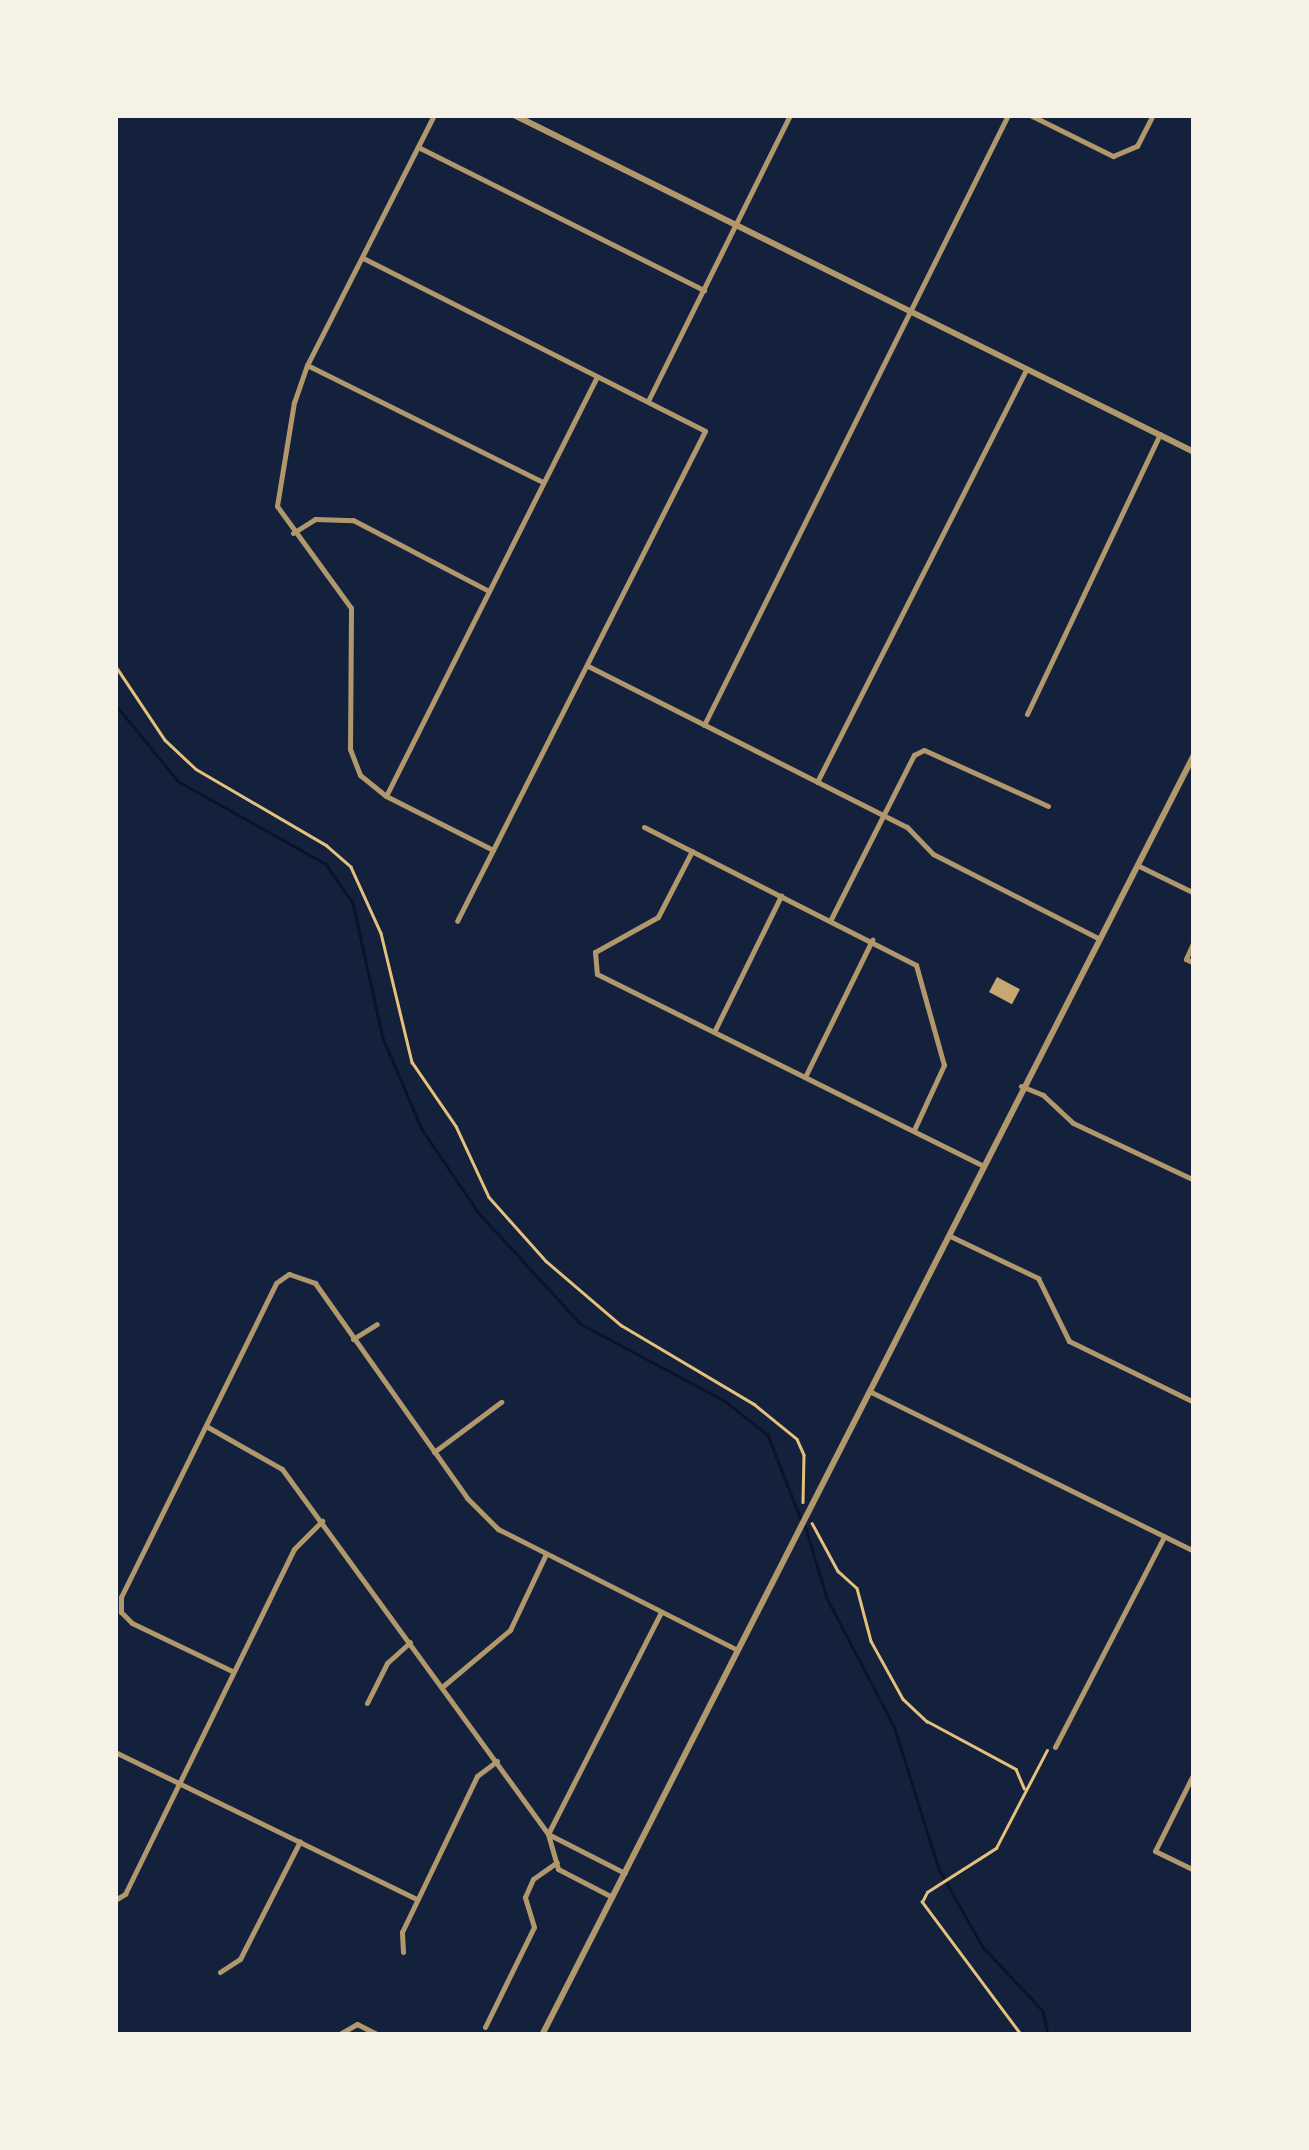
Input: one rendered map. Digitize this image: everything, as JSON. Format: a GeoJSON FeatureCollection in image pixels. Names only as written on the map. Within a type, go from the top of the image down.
{"type":"FeatureCollection","features":[{"type":"Feature","properties":{"kind":"street"},"geometry":{"type":"LineString","coordinates":[[434,115],[308,365],[294,402],[277,506],[350,608],[350,749],[360,775],[386,796],[493,850]]}},
{"type":"Feature","properties":{"kind":"street"},"geometry":{"type":"LineString","coordinates":[[514,115],[1194,452]]}},
{"type":"Feature","properties":{"kind":"street"},"geometry":{"type":"LineString","coordinates":[[648,401],[790,115]]}},
{"type":"Feature","properties":{"kind":"street"},"geometry":{"type":"LineString","coordinates":[[704,725],[1008,115]]}},
{"type":"Feature","properties":{"kind":"street"},"geometry":{"type":"LineString","coordinates":[[1030,115],[1113,156],[1126,156],[1152,115]]}},
{"type":"Feature","properties":{"kind":"street"},"geometry":{"type":"LineString","coordinates":[[418,147],[704,290]]}},
{"type":"Feature","properties":{"kind":"street"},"geometry":{"type":"LineString","coordinates":[[363,258],[705,431],[457,920]]}},
{"type":"Feature","properties":{"kind":"street"},"geometry":{"type":"LineString","coordinates":[[308,365],[544,482]]}},
{"type":"Feature","properties":{"kind":"street"},"geometry":{"type":"LineString","coordinates":[[817,782],[1027,369]]}},
{"type":"Feature","properties":{"kind":"street"},"geometry":{"type":"LineString","coordinates":[[386,796],[596,377]]}},
{"type":"Feature","properties":{"kind":"street"},"geometry":{"type":"LineString","coordinates":[[1027,714],[1160,434]]}},
{"type":"Feature","properties":{"kind":"street"},"geometry":{"type":"LineString","coordinates":[[293,533],[315,519],[353,520],[489,591]]}},
{"type":"Feature","properties":{"kind":"street"},"geometry":{"type":"LineString","coordinates":[[588,666],[906,828],[933,854],[1098,938]]}},
{"type":"Feature","properties":{"kind":"street"},"geometry":{"type":"LineString","coordinates":[[831,920],[914,756],[924,750],[1048,806]]}},
{"type":"Feature","properties":{"kind":"street"},"geometry":{"type":"LineString","coordinates":[[542,2035],[614,1898],[808,1503],[1194,755]]}},
{"type":"Feature","properties":{"kind":"street"},"geometry":{"type":"LineString","coordinates":[[644,827],[916,965],[944,1065],[914,1130]]}},
{"type":"Feature","properties":{"kind":"street"},"geometry":{"type":"LineString","coordinates":[[692,851],[658,917],[595,952],[597,974],[982,1165]]}},
{"type":"Feature","properties":{"kind":"street"},"geometry":{"type":"LineString","coordinates":[[1139,866],[1194,893]]}},
{"type":"Feature","properties":{"kind":"street"},"geometry":{"type":"LineString","coordinates":[[714,1032],[781,896]]}},
{"type":"Feature","properties":{"kind":"street"},"geometry":{"type":"LineString","coordinates":[[805,1077],[872,940]]}},
{"type":"Feature","properties":{"kind":"street"},"geometry":{"type":"LineString","coordinates":[[1194,941],[1186,959],[1194,963]]}},
{"type":"Feature","properties":{"kind":"street"},"geometry":{"type":"LineString","coordinates":[[1021,1086],[1044,1096],[1073,1123],[1194,1180]]}},
{"type":"Feature","properties":{"kind":"street"},"geometry":{"type":"LineString","coordinates":[[947,1235],[1038,1278],[1069,1340],[1194,1402]]}},
{"type":"Feature","properties":{"kind":"street"},"geometry":{"type":"LineString","coordinates":[[232,1672],[121,1612],[121,1597],[276,1282],[288,1274],[316,1283],[434,1452],[498,1528],[545,1556],[736,1650]]}},
{"type":"Feature","properties":{"kind":"street"},"geometry":{"type":"LineString","coordinates":[[353,1339],[378,1324]]}},
{"type":"Feature","properties":{"kind":"street"},"geometry":{"type":"LineString","coordinates":[[868,1390],[1194,1551]]}},
{"type":"Feature","properties":{"kind":"street"},"geometry":{"type":"LineString","coordinates":[[434,1452],[501,1402]]}},
{"type":"Feature","properties":{"kind":"street"},"geometry":{"type":"LineString","coordinates":[[206,1426],[282,1468],[548,1834],[556,1862],[614,1898]]}},
{"type":"Feature","properties":{"kind":"street"},"geometry":{"type":"LineString","coordinates":[[115,1900],[125,1894],[294,1549],[322,1521]]}},
{"type":"Feature","properties":{"kind":"street"},"geometry":{"type":"LineString","coordinates":[[1056,1747],[1164,1536]]}},
{"type":"Feature","properties":{"kind":"street"},"geometry":{"type":"LineString","coordinates":[[442,1687],[510,1630],[545,1556]]}},
{"type":"Feature","properties":{"kind":"street"},"geometry":{"type":"LineString","coordinates":[[548,1834],[661,1612]]}},
{"type":"Feature","properties":{"kind":"street"},"geometry":{"type":"LineString","coordinates":[[367,1703],[388,1663],[410,1642]]}},
{"type":"Feature","properties":{"kind":"street"},"geometry":{"type":"LineString","coordinates":[[115,1752],[417,1899]]}},
{"type":"Feature","properties":{"kind":"street"},"geometry":{"type":"LineString","coordinates":[[402,1952],[402,1932],[478,1776],[497,1761]]}},
{"type":"Feature","properties":{"kind":"street"},"geometry":{"type":"LineString","coordinates":[[1194,1773],[1155,1851],[1194,1870]]}},
{"type":"Feature","properties":{"kind":"street"},"geometry":{"type":"LineString","coordinates":[[548,1834],[625,1874]]}},
{"type":"Feature","properties":{"kind":"street"},"geometry":{"type":"LineString","coordinates":[[220,1972],[240,1959],[300,1840]]}},
{"type":"Feature","properties":{"kind":"street"},"geometry":{"type":"LineString","coordinates":[[485,2027],[534,1927],[525,1897],[533,1879],[556,1862]]}},
{"type":"Feature","properties":{"kind":"street"},"geometry":{"type":"LineString","coordinates":[[338,2035],[357,2024],[379,2035]]}},
{"type":"Feature","properties":{"kind":"path"},"geometry":{"type":"LineString","coordinates":[[115,665],[164,740],[196,769],[326,845],[351,868],[382,933],[412,1062],[456,1126],[489,1197],[546,1261],[621,1326],[754,1404],[797,1439],[808,1503]]}},
{"type":"Feature","properties":{"kind":"path"},"geometry":{"type":"LineString","coordinates":[[810,1521],[838,1570],[856,1588],[871,1641],[903,1699],[927,1721],[1016,1769],[1024,1788]]}},
{"type":"Feature","properties":{"kind":"path"},"geometry":{"type":"LineString","coordinates":[[1021,2035],[922,1907],[934,1888],[996,1848],[1041,1753],[1056,1747]]}},
{"type":"Feature","properties":{"kind":"building"},"geometry":{"type":"Polygon","coordinates":[[[997,977],[1020,989],[1012,1004],[989,992],[997,977]]]}},
{"type":"Feature","properties":{"kind":"waterway"},"geometry":{"type":"LineString","coordinates":[[115,704],[178,781],[326,864],[353,903],[383,1038],[422,1129],[478,1212],[581,1324],[725,1401],[768,1435],[801,1519]]}},
{"type":"Feature","properties":{"kind":"waterway"},"geometry":{"type":"LineString","coordinates":[[805,1525],[827,1598],[894,1726],[939,1869],[983,1947],[1043,2011],[1048,2035]]}}]}
